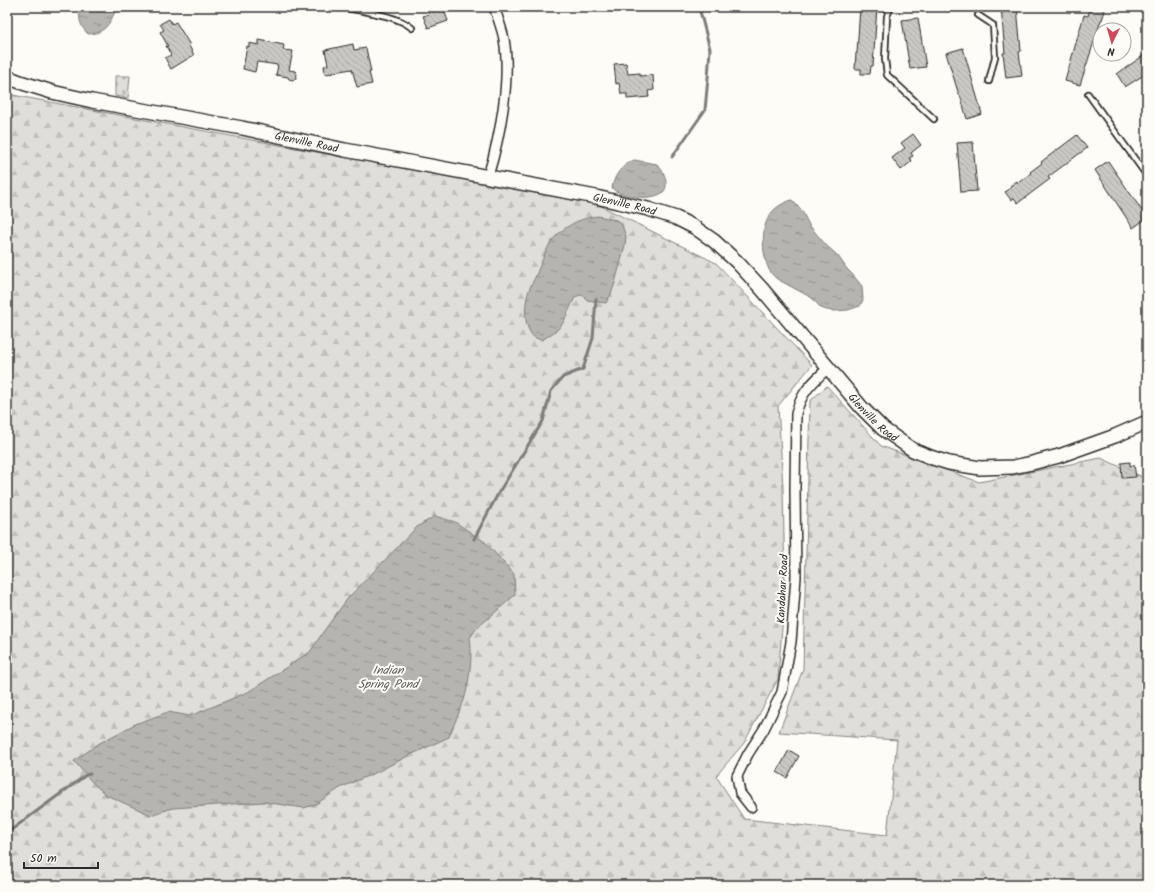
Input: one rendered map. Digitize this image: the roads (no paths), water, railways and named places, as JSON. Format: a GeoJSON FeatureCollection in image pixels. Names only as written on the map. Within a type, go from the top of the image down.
{"type":"FeatureCollection","features":[{"type":"Feature","properties":{"kind":"main road","name":"Glenville Road"},"geometry":{"type":"LineString","coordinates":[[7,77],[52,92],[92,101],[242,128],[344,150],[627,203],[676,218],[694,227],[714,241],[737,262],[767,295],[862,408],[883,429],[913,450],[933,458],[964,466],[980,468],[1014,467],[1060,456],[1115,436],[1147,422]]}},
{"type":"Feature","properties":{"kind":"street"},"geometry":{"type":"LineString","coordinates":[[488,176],[500,125],[507,61],[504,38],[494,7]]}},
{"type":"Feature","properties":{"kind":"street","name":"Kandahar Road"},"geometry":{"type":"LineString","coordinates":[[751,807],[740,793],[737,776],[748,754],[764,729],[782,692],[791,642],[796,576],[796,414],[798,404],[803,395],[810,385],[828,368]]}},
{"type":"Feature","properties":{"kind":"lane"},"geometry":{"type":"LineString","coordinates":[[341,7],[395,18],[406,23],[412,28]]}},
{"type":"Feature","properties":{"kind":"lane"},"geometry":{"type":"LineString","coordinates":[[891,7],[887,16],[885,59],[887,75],[934,119]]}},
{"type":"Feature","properties":{"kind":"lane"},"geometry":{"type":"LineString","coordinates":[[978,15],[993,25],[995,57],[989,81]]}},
{"type":"Feature","properties":{"kind":"lane"},"geometry":{"type":"LineString","coordinates":[[1088,94],[1147,176]]}},
{"type":"Feature","properties":{"kind":"water"},"geometry":{"type":"Polygon","coordinates":[[[80,7],[117,7],[110,22],[104,29],[99,32],[88,34],[80,22],[80,7]]]}},
{"type":"Feature","properties":{"kind":"water"},"geometry":{"type":"Polygon","coordinates":[[[634,160],[657,164],[665,178],[665,190],[652,197],[633,196],[616,192],[612,188],[619,171],[634,160]]]}},
{"type":"Feature","properties":{"kind":"water"},"geometry":{"type":"Polygon","coordinates":[[[792,200],[802,211],[809,225],[825,244],[838,256],[862,286],[863,300],[860,306],[848,310],[834,311],[821,308],[812,298],[777,279],[769,270],[763,243],[765,226],[771,213],[783,203],[792,200]]]}},
{"type":"Feature","properties":{"kind":"water"},"geometry":{"type":"Polygon","coordinates":[[[598,216],[616,220],[621,223],[626,236],[625,245],[611,294],[606,303],[587,300],[584,296],[580,295],[575,297],[563,323],[557,330],[542,340],[537,338],[531,334],[526,322],[526,300],[548,247],[557,235],[571,224],[587,218],[598,216]]]}},
{"type":"Feature","properties":{"kind":"water","name":"Indian Spring Pond"},"geometry":{"type":"Polygon","coordinates":[[[435,516],[455,522],[485,542],[514,574],[515,595],[476,629],[470,638],[471,660],[467,686],[464,700],[449,737],[340,788],[316,804],[304,808],[264,802],[173,808],[151,815],[106,795],[92,782],[74,761],[98,744],[135,724],[168,712],[190,716],[248,692],[310,652],[348,598],[417,527],[435,516]]]}},
{"type":"Feature","properties":{"kind":"waterway"},"geometry":{"type":"LineString","coordinates":[[672,157],[705,110],[710,49],[699,7]]}},
{"type":"Feature","properties":{"kind":"waterway"},"geometry":{"type":"LineString","coordinates":[[474,539],[499,492],[543,421],[551,391],[563,377],[583,369],[593,338],[596,299]]}},
{"type":"Feature","properties":{"kind":"waterway"},"geometry":{"type":"LineString","coordinates":[[7,833],[86,775],[90,774]]}}]}
